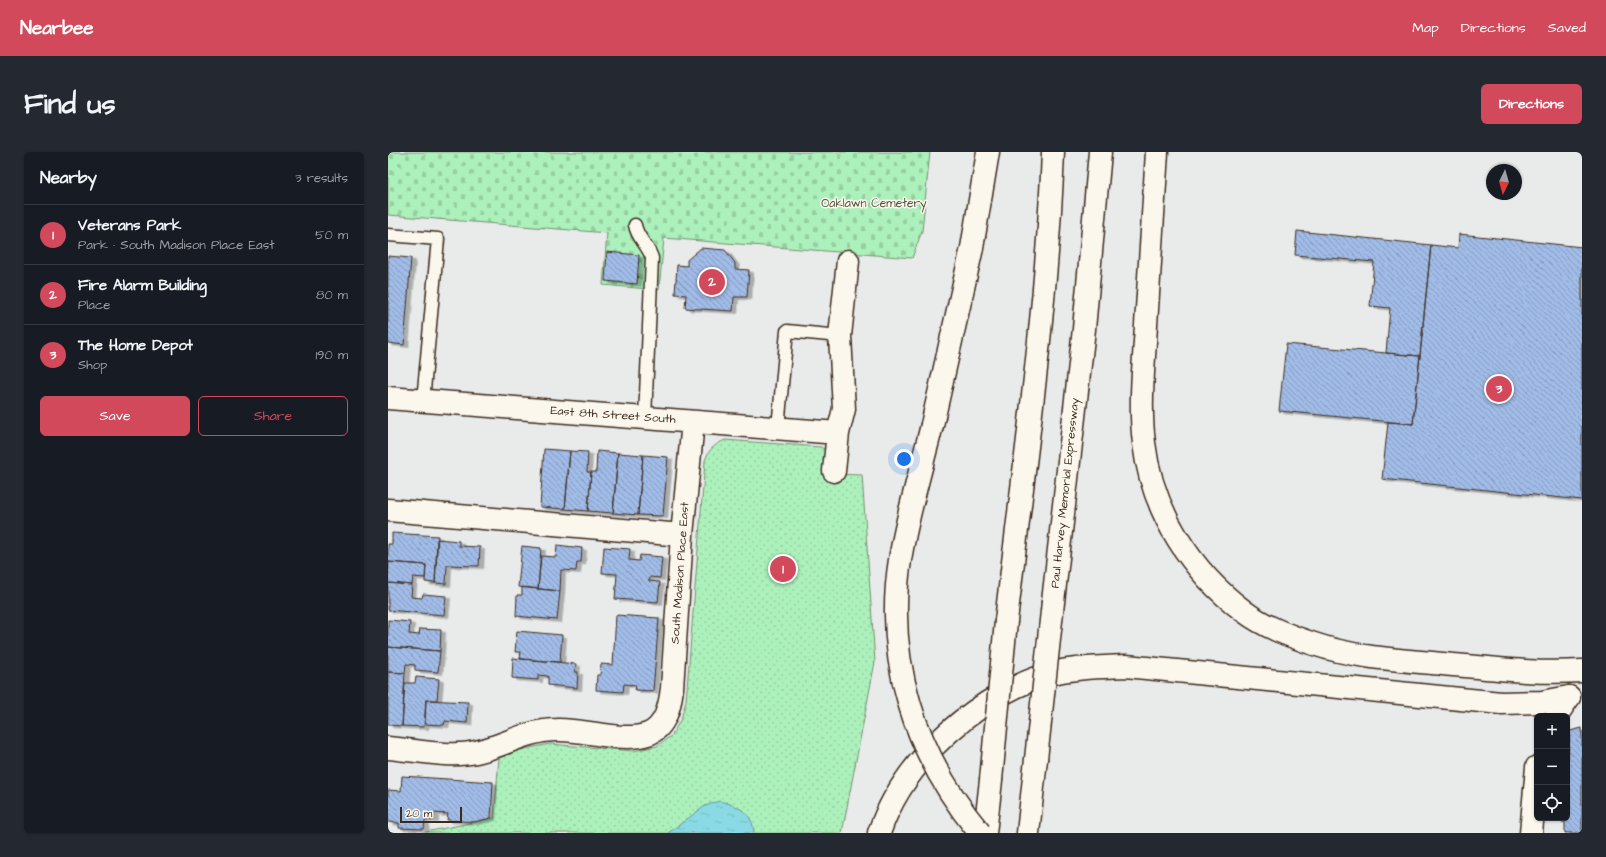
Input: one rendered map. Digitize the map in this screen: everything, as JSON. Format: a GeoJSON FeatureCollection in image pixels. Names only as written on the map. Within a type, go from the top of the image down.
{"type":"FeatureCollection","features":[{"type":"Feature","properties":{"kind":"main road"},"geometry":{"type":"LineString","coordinates":[[980,833],[954,799],[932,763],[912,713],[899,660],[896,612],[900,561],[972,248],[988,152]]}},
{"type":"Feature","properties":{"kind":"main road"},"geometry":{"type":"LineString","coordinates":[[985,833],[1006,622],[1039,332],[1051,205],[1053,152]]}},
{"type":"Feature","properties":{"kind":"main road","name":"Paul Harvey Memorial Expressway"},"geometry":{"type":"LineString","coordinates":[[1028,833],[1084,328],[1100,152]]}},
{"type":"Feature","properties":{"kind":"main road"},"geometry":{"type":"LineString","coordinates":[[1157,152],[1143,381],[1142,430],[1150,473],[1160,505],[1173,532],[1192,561],[1217,588],[1246,613],[1281,632],[1316,645],[1390,659],[1537,672],[1582,671]]}},
{"type":"Feature","properties":{"kind":"main road"},"geometry":{"type":"LineString","coordinates":[[834,471],[838,432],[844,409],[840,336],[848,261]]}},
{"type":"Feature","properties":{"kind":"main road","name":"East 8th Street South"},"geometry":{"type":"LineString","coordinates":[[388,398],[838,432]]}},
{"type":"Feature","properties":{"kind":"main road","name":"South Madison Place East"},"geometry":{"type":"LineString","coordinates":[[388,748],[450,754],[475,752],[529,733],[558,730],[630,737],[648,733],[662,723],[670,705],[672,688],[682,535],[693,422]]}},
{"type":"Feature","properties":{"kind":"main road"},"geometry":{"type":"LineString","coordinates":[[388,510],[682,535]]}},
{"type":"Feature","properties":{"kind":"main road"},"geometry":{"type":"LineString","coordinates":[[879,833],[896,796],[916,766],[939,741],[984,705],[1023,684],[1056,672],[1084,668],[1126,666],[1501,703],[1542,702],[1569,697],[1558,713]]}},
{"type":"Feature","properties":{"kind":"main road"},"geometry":{"type":"LineString","coordinates":[[1531,833],[1535,785]]}},
{"type":"Feature","properties":{"kind":"lane"},"geometry":{"type":"LineString","coordinates":[[635,225],[636,233],[650,250],[652,258],[645,418]]}},
{"type":"Feature","properties":{"kind":"lane"},"geometry":{"type":"LineString","coordinates":[[388,235],[438,239],[423,401]]}},
{"type":"Feature","properties":{"kind":"lane"},"geometry":{"type":"LineString","coordinates":[[778,428],[787,331],[840,336]]}},
{"type":"Feature","properties":{"kind":"green space","name":"Oaklawn Cemetery"},"geometry":{"type":"Polygon","coordinates":[[[388,152],[930,152],[922,231],[912,258],[664,238],[659,290],[603,285],[607,233],[388,215],[388,152]]]}},
{"type":"Feature","properties":{"kind":"green space"},"geometry":{"type":"Polygon","coordinates":[[[725,440],[821,447],[827,451],[830,474],[862,475],[875,662],[842,833],[421,833],[494,818],[499,758],[519,750],[550,744],[634,751],[657,746],[672,735],[681,719],[686,701],[705,461],[712,448],[725,440]]]}},
{"type":"Feature","properties":{"kind":"water"},"geometry":{"type":"Polygon","coordinates":[[[719,801],[738,807],[743,811],[751,820],[754,833],[668,833],[705,806],[719,801]]]}},
{"type":"Feature","properties":{"kind":"building"},"geometry":{"type":"Polygon","coordinates":[[[1297,231],[1431,245],[1420,356],[1386,353],[1390,308],[1370,306],[1374,262],[1295,255],[1297,231]]]}},
{"type":"Feature","properties":{"kind":"building"},"geometry":{"type":"Polygon","coordinates":[[[1459,234],[1582,247],[1582,500],[1382,479],[1388,422],[1413,424],[1431,245],[1458,248],[1459,234]]]}},
{"type":"Feature","properties":{"kind":"building"},"geometry":{"type":"Polygon","coordinates":[[[701,248],[725,250],[735,263],[735,269],[749,270],[747,297],[734,297],[733,311],[685,308],[686,295],[675,294],[677,265],[687,266],[687,260],[701,248]]]}},
{"type":"Feature","properties":{"kind":"building"},"geometry":{"type":"Polygon","coordinates":[[[607,252],[639,255],[637,284],[605,281],[607,252]]]}},
{"type":"Feature","properties":{"kind":"building"},"geometry":{"type":"Polygon","coordinates":[[[388,256],[411,258],[404,345],[388,343],[388,256]]]}},
{"type":"Feature","properties":{"kind":"building"},"geometry":{"type":"Polygon","coordinates":[[[1286,344],[1420,356],[1413,424],[1279,411],[1286,344]]]}},
{"type":"Feature","properties":{"kind":"building"},"geometry":{"type":"Polygon","coordinates":[[[544,449],[570,451],[565,509],[540,507],[544,449]]]}},
{"type":"Feature","properties":{"kind":"building"},"geometry":{"type":"Polygon","coordinates":[[[570,451],[588,452],[587,472],[591,472],[588,511],[565,509],[570,451]]]}},
{"type":"Feature","properties":{"kind":"building"},"geometry":{"type":"Polygon","coordinates":[[[597,451],[618,453],[613,513],[588,511],[591,472],[596,472],[597,451]]]}},
{"type":"Feature","properties":{"kind":"building"},"geometry":{"type":"Polygon","coordinates":[[[618,453],[643,455],[638,515],[613,513],[618,453]]]}},
{"type":"Feature","properties":{"kind":"building"},"geometry":{"type":"Polygon","coordinates":[[[643,455],[668,457],[663,516],[638,515],[643,455]]]}},
{"type":"Feature","properties":{"kind":"building"},"geometry":{"type":"Polygon","coordinates":[[[392,533],[438,536],[435,583],[425,582],[426,565],[388,562],[388,544],[392,544],[392,533]]]}},
{"type":"Feature","properties":{"kind":"building"},"geometry":{"type":"Polygon","coordinates":[[[437,539],[459,541],[459,546],[480,547],[479,566],[447,565],[446,584],[435,583],[437,539]]]}},
{"type":"Feature","properties":{"kind":"building"},"geometry":{"type":"Polygon","coordinates":[[[557,545],[582,548],[581,562],[577,562],[576,571],[561,570],[560,591],[538,589],[541,556],[556,557],[557,545]]]}},
{"type":"Feature","properties":{"kind":"building"},"geometry":{"type":"Polygon","coordinates":[[[522,546],[541,548],[538,589],[518,587],[522,546]]]}},
{"type":"Feature","properties":{"kind":"building"},"geometry":{"type":"Polygon","coordinates":[[[604,547],[630,549],[629,560],[639,561],[640,555],[662,557],[660,578],[650,577],[649,581],[660,582],[658,602],[615,599],[617,574],[602,573],[604,547]]]}},
{"type":"Feature","properties":{"kind":"building"},"geometry":{"type":"Polygon","coordinates":[[[389,562],[426,565],[425,578],[413,577],[412,585],[388,583],[389,562]]]}},
{"type":"Feature","properties":{"kind":"building"},"geometry":{"type":"Polygon","coordinates":[[[388,583],[412,585],[411,597],[422,598],[423,594],[446,596],[444,615],[388,610],[388,583]]]}},
{"type":"Feature","properties":{"kind":"building"},"geometry":{"type":"Polygon","coordinates":[[[522,587],[560,591],[557,620],[516,616],[517,595],[522,595],[522,587]]]}},
{"type":"Feature","properties":{"kind":"building"},"geometry":{"type":"Polygon","coordinates":[[[616,615],[659,618],[653,691],[635,690],[636,685],[624,684],[623,692],[596,690],[597,675],[600,675],[601,664],[613,665],[616,615]]]}},
{"type":"Feature","properties":{"kind":"building"},"geometry":{"type":"Polygon","coordinates":[[[388,620],[410,622],[409,634],[419,635],[420,629],[441,630],[440,651],[388,647],[388,620]]]}},
{"type":"Feature","properties":{"kind":"building"},"geometry":{"type":"Polygon","coordinates":[[[517,631],[562,635],[560,662],[520,659],[521,652],[515,652],[517,631]]]}},
{"type":"Feature","properties":{"kind":"building"},"geometry":{"type":"Polygon","coordinates":[[[388,647],[440,651],[438,672],[415,670],[415,665],[406,664],[405,673],[388,672],[388,647]]]}},
{"type":"Feature","properties":{"kind":"building"},"geometry":{"type":"Polygon","coordinates":[[[513,658],[576,664],[575,672],[578,672],[577,688],[548,685],[548,676],[538,675],[538,680],[512,678],[513,658]]]}},
{"type":"Feature","properties":{"kind":"building"},"geometry":{"type":"Polygon","coordinates":[[[388,672],[405,673],[402,726],[388,725],[388,672]]]}},
{"type":"Feature","properties":{"kind":"building"},"geometry":{"type":"Polygon","coordinates":[[[416,677],[439,679],[437,700],[426,700],[424,727],[402,726],[405,683],[415,683],[416,677]]]}},
{"type":"Feature","properties":{"kind":"building"},"geometry":{"type":"Polygon","coordinates":[[[426,700],[468,702],[467,723],[445,721],[444,725],[425,724],[426,700]]]}},
{"type":"Feature","properties":{"kind":"building"},"geometry":{"type":"Polygon","coordinates":[[[1582,728],[1582,833],[1565,833],[1565,822],[1562,822],[1570,821],[1570,731],[1582,728]]]}},
{"type":"Feature","properties":{"kind":"building"},"geometry":{"type":"Polygon","coordinates":[[[402,776],[493,782],[491,818],[474,822],[447,820],[448,814],[434,813],[434,820],[425,820],[424,829],[399,828],[399,823],[388,822],[388,790],[401,791],[402,776]]]}},
{"type":"Feature","properties":{"kind":"place","name":"Fire Alarm Building"},"geometry":{"type":"Point","coordinates":[712,282]}},
{"type":"Feature","properties":{"kind":"place","name":"The Home Depot"},"geometry":{"type":"Point","coordinates":[1499,389]}},
{"type":"Feature","properties":{"kind":"place","name":"Veterans Park"},"geometry":{"type":"Point","coordinates":[783,569]}}]}
